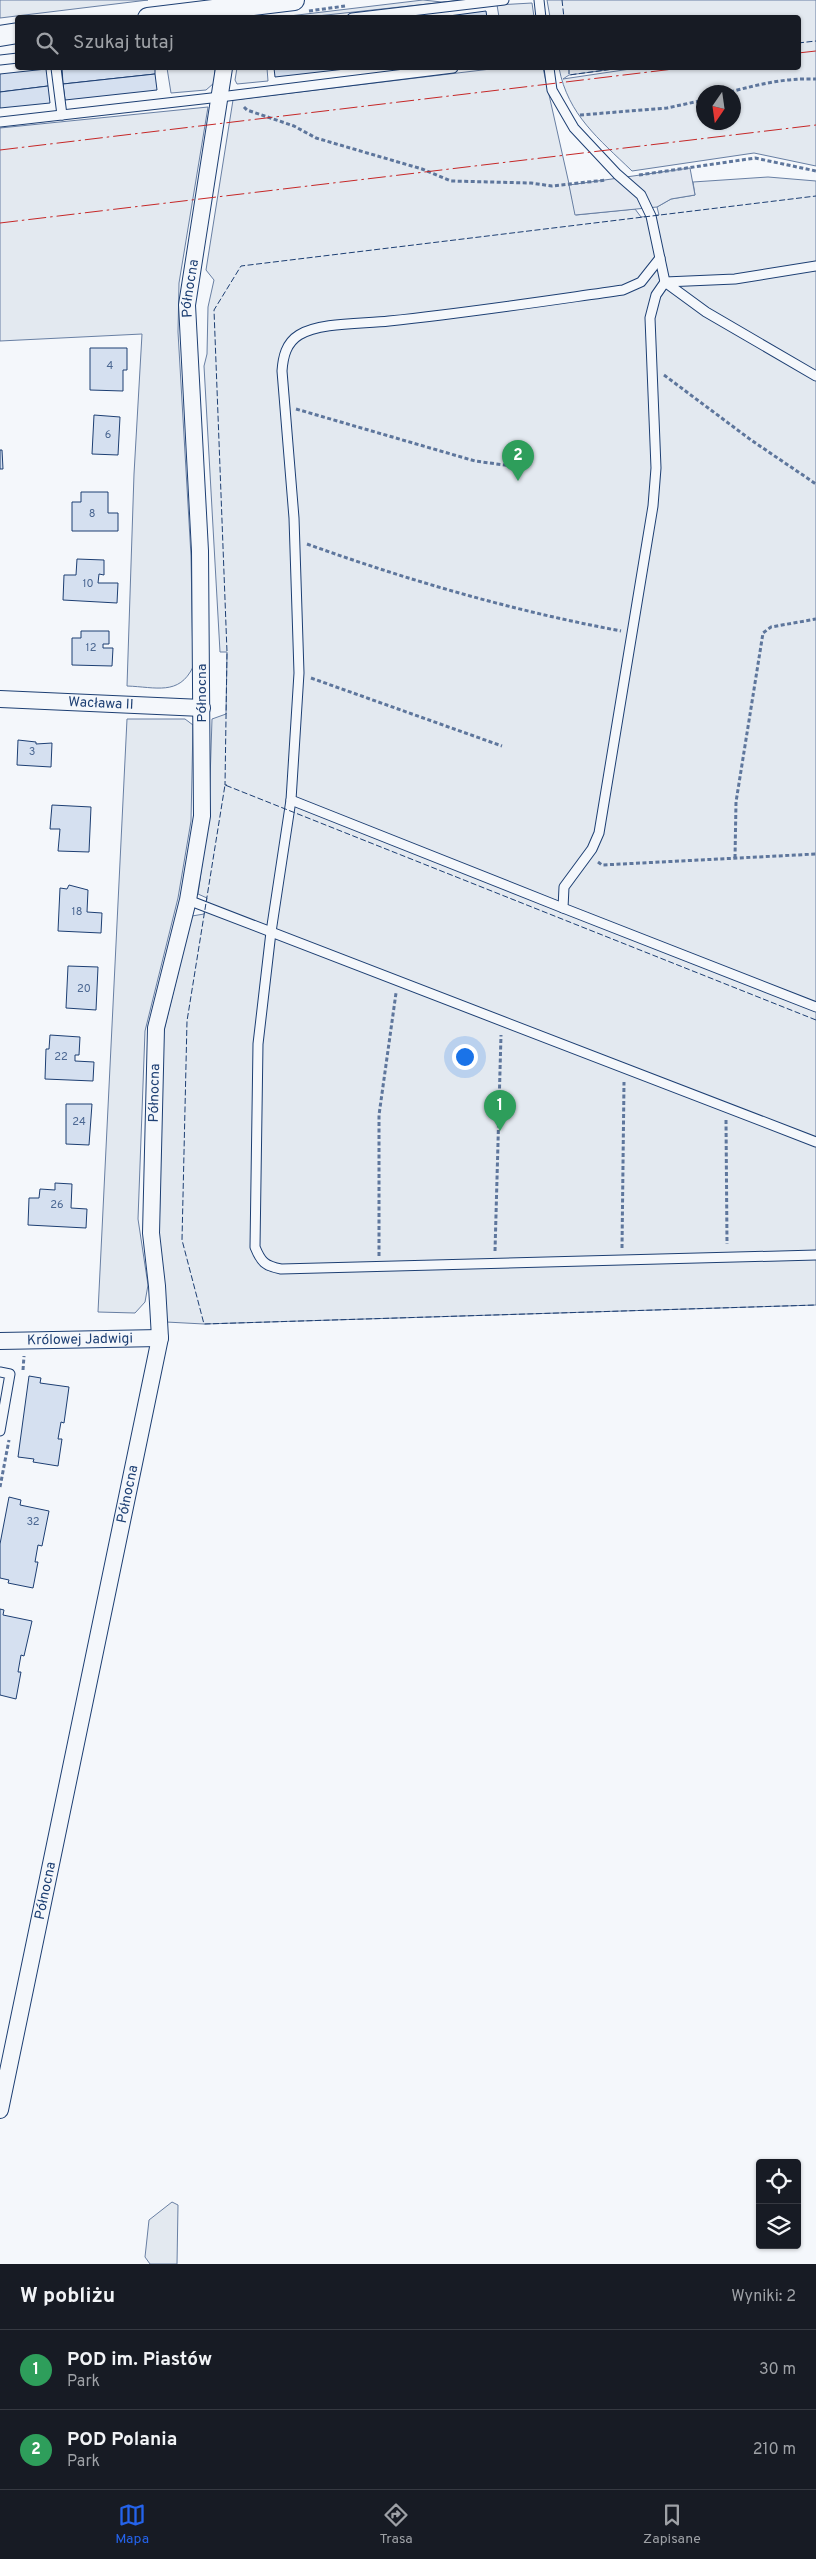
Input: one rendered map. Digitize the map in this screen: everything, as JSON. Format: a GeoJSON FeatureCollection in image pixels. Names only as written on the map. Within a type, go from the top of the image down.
{"type":"FeatureCollection","features":[{"type":"Feature","properties":{"kind":"street"},"geometry":{"type":"LineString","coordinates":[[159,15],[192,6],[228,13],[301,6]]}},
{"type":"Feature","properties":{"kind":"street"},"geometry":{"type":"LineString","coordinates":[[0,36],[15,34]]}},
{"type":"Feature","properties":{"kind":"street","name":"Północna"},"geometry":{"type":"LineString","coordinates":[[0,2110],[160,1338],[158,1286],[151,1233],[156,1028],[188,900],[202,816],[200,551],[186,305],[226,97],[224,70]]}},
{"type":"Feature","properties":{"kind":"street","name":"Wacława II"},"geometry":{"type":"LineString","coordinates":[[0,699],[202,708]]}},
{"type":"Feature","properties":{"kind":"street","name":"Królowej Jadwigi"},"geometry":{"type":"LineString","coordinates":[[0,1341],[160,1338]]}},
{"type":"Feature","properties":{"kind":"lane"},"geometry":{"type":"LineString","coordinates":[[377,15],[504,0]]}},
{"type":"Feature","properties":{"kind":"lane"},"geometry":{"type":"LineString","coordinates":[[539,0],[542,15]]}},
{"type":"Feature","properties":{"kind":"lane"},"geometry":{"type":"LineString","coordinates":[[0,60],[15,58]]}},
{"type":"Feature","properties":{"kind":"lane"},"geometry":{"type":"LineString","coordinates":[[56,70],[62,115]]}},
{"type":"Feature","properties":{"kind":"lane"},"geometry":{"type":"LineString","coordinates":[[0,122],[226,97],[437,70]]}},
{"type":"Feature","properties":{"kind":"lane"},"geometry":{"type":"LineString","coordinates":[[549,70],[552,90],[574,128],[621,178],[641,195],[651,216],[665,282],[706,312],[816,376]]}},
{"type":"Feature","properties":{"kind":"lane"},"geometry":{"type":"LineString","coordinates":[[660,258],[641,282],[623,290],[306,331],[288,344],[282,371],[295,540],[299,673],[291,800],[271,932],[258,1044],[255,1247],[260,1261],[268,1266],[281,1269],[816,1255]]}},
{"type":"Feature","properties":{"kind":"lane"},"geometry":{"type":"LineString","coordinates":[[665,282],[735,279],[816,266]]}},
{"type":"Feature","properties":{"kind":"lane"},"geometry":{"type":"LineString","coordinates":[[563,908],[564,887],[588,854],[599,833],[653,506],[656,468],[650,318],[656,295],[665,282]]}},
{"type":"Feature","properties":{"kind":"lane"},"geometry":{"type":"LineString","coordinates":[[291,800],[816,1007]]}},
{"type":"Feature","properties":{"kind":"lane"},"geometry":{"type":"LineString","coordinates":[[188,900],[816,1142]]}},
{"type":"Feature","properties":{"kind":"lane"},"geometry":{"type":"LineString","coordinates":[[0,1372],[10,1374],[0,1432]]}},
{"type":"Feature","properties":{"kind":"path"},"geometry":{"type":"LineString","coordinates":[[301,6],[346,6]]}},
{"type":"Feature","properties":{"kind":"path"},"geometry":{"type":"LineString","coordinates":[[741,89],[769,81],[790,78],[816,79]]}},
{"type":"Feature","properties":{"kind":"path"},"geometry":{"type":"LineString","coordinates":[[226,97],[248,110],[294,126],[316,138],[422,169],[450,181],[530,183],[552,186],[621,178],[755,158],[816,171]]}},
{"type":"Feature","properties":{"kind":"path"},"geometry":{"type":"LineString","coordinates":[[567,116],[666,108],[696,102]]}},
{"type":"Feature","properties":{"kind":"path"},"geometry":{"type":"LineString","coordinates":[[651,364],[752,440],[816,484]]}},
{"type":"Feature","properties":{"kind":"path"},"geometry":{"type":"LineString","coordinates":[[286,406],[475,461],[526,468]]}},
{"type":"Feature","properties":{"kind":"path"},"geometry":{"type":"LineString","coordinates":[[295,540],[473,598],[551,618],[631,632]]}},
{"type":"Feature","properties":{"kind":"path"},"geometry":{"type":"LineString","coordinates":[[735,858],[736,802],[764,634],[771,627],[816,619]]}},
{"type":"Feature","properties":{"kind":"path"},"geometry":{"type":"LineString","coordinates":[[299,673],[502,746]]}},
{"type":"Feature","properties":{"kind":"path"},"geometry":{"type":"LineString","coordinates":[[588,854],[602,865],[816,854]]}},
{"type":"Feature","properties":{"kind":"path"},"geometry":{"type":"LineString","coordinates":[[379,1266],[379,1115],[397,981]]}},
{"type":"Feature","properties":{"kind":"path"},"geometry":{"type":"LineString","coordinates":[[495,1264],[501,1021]]}},
{"type":"Feature","properties":{"kind":"path"},"geometry":{"type":"LineString","coordinates":[[622,1259],[624,1069]]}},
{"type":"Feature","properties":{"kind":"path"},"geometry":{"type":"LineString","coordinates":[[726,1108],[727,1257]]}},
{"type":"Feature","properties":{"kind":"shaded area"},"geometry":{"type":"Polygon","coordinates":[[[0,0],[148,0],[15,15],[0,18],[0,0]]]}},
{"type":"Feature","properties":{"kind":"shaded area"},"geometry":{"type":"Polygon","coordinates":[[[423,0],[442,2],[464,0],[326,15],[298,15],[423,0]]]}},
{"type":"Feature","properties":{"kind":"shaded area"},"geometry":{"type":"Polygon","coordinates":[[[547,0],[816,0],[816,166],[754,153],[632,171],[597,137],[577,113],[563,85],[559,70],[606,70],[569,75],[563,79],[624,70],[801,70],[801,15],[550,15],[547,0]]]}},
{"type":"Feature","properties":{"kind":"shaded area"},"geometry":{"type":"Polygon","coordinates":[[[532,3],[534,15],[499,15],[497,5],[532,3]]]}},
{"type":"Feature","properties":{"kind":"shaded area"},"geometry":{"type":"Polygon","coordinates":[[[167,70],[215,70],[214,83],[206,90],[171,93],[167,70]]]}},
{"type":"Feature","properties":{"kind":"shaded area"},"geometry":{"type":"Polygon","coordinates":[[[237,70],[267,70],[268,81],[237,84],[235,80],[237,70]]]}},
{"type":"Feature","properties":{"kind":"shaded area"},"geometry":{"type":"Polygon","coordinates":[[[482,70],[543,70],[576,215],[635,209],[641,217],[659,215],[657,207],[671,199],[695,195],[693,182],[768,177],[816,181],[816,1305],[204,1324],[166,1322],[159,1240],[163,1034],[192,916],[204,914],[207,898],[198,894],[209,812],[212,719],[226,714],[227,652],[220,652],[204,366],[207,354],[208,307],[214,280],[206,270],[233,100],[482,70]]]}},
{"type":"Feature","properties":{"kind":"shaded area"},"geometry":{"type":"Polygon","coordinates":[[[208,107],[179,283],[178,332],[191,556],[193,667],[181,682],[174,686],[157,688],[127,686],[134,474],[142,334],[0,341],[0,128],[208,107]]]}},
{"type":"Feature","properties":{"kind":"shaded area"},"geometry":{"type":"Polygon","coordinates":[[[690,168],[695,195],[671,199],[657,207],[575,215],[569,185],[690,168]]]}},
{"type":"Feature","properties":{"kind":"shaded area"},"geometry":{"type":"Polygon","coordinates":[[[127,719],[185,719],[193,725],[191,821],[178,898],[145,1031],[138,1219],[148,1285],[145,1302],[135,1313],[98,1312],[127,719]]]}},
{"type":"Feature","properties":{"kind":"shaded area"},"geometry":{"type":"Polygon","coordinates":[[[172,2202],[178,2205],[177,2264],[150,2264],[145,2257],[149,2220],[172,2202]]]}},
{"type":"Feature","properties":{"kind":"building"},"geometry":{"type":"Polygon","coordinates":[[[486,11],[487,15],[456,15],[486,11]]]}},
{"type":"Feature","properties":{"kind":"building"},"geometry":{"type":"Polygon","coordinates":[[[46,70],[48,86],[0,92],[0,74],[46,70]]]}},
{"type":"Feature","properties":{"kind":"building"},"geometry":{"type":"Polygon","coordinates":[[[62,70],[155,70],[155,74],[63,84],[62,70]]]}},
{"type":"Feature","properties":{"kind":"building"},"geometry":{"type":"Polygon","coordinates":[[[274,70],[336,70],[275,77],[274,70]]]}},
{"type":"Feature","properties":{"kind":"building"},"geometry":{"type":"Polygon","coordinates":[[[155,74],[157,90],[65,100],[63,84],[155,74]]]}},
{"type":"Feature","properties":{"kind":"building"},"geometry":{"type":"Polygon","coordinates":[[[48,86],[50,103],[0,108],[0,92],[48,86]]]}},
{"type":"Feature","properties":{"kind":"building"},"geometry":{"type":"Polygon","coordinates":[[[90,348],[127,348],[127,370],[123,370],[123,391],[90,390],[90,348]]]}},
{"type":"Feature","properties":{"kind":"building"},"geometry":{"type":"Polygon","coordinates":[[[94,415],[120,417],[118,455],[92,454],[94,415]]]}},
{"type":"Feature","properties":{"kind":"building"},"geometry":{"type":"Polygon","coordinates":[[[0,450],[2,450],[3,469],[0,469],[0,450]]]}},
{"type":"Feature","properties":{"kind":"building"},"geometry":{"type":"Polygon","coordinates":[[[81,492],[108,492],[108,513],[118,513],[118,531],[72,531],[72,502],[81,502],[81,492]]]}},
{"type":"Feature","properties":{"kind":"building"},"geometry":{"type":"Polygon","coordinates":[[[77,559],[104,560],[104,575],[99,574],[98,583],[118,583],[117,603],[63,600],[64,575],[76,575],[77,559]]]}},
{"type":"Feature","properties":{"kind":"building"},"geometry":{"type":"Polygon","coordinates":[[[81,631],[109,631],[109,644],[103,644],[103,648],[113,648],[112,666],[72,665],[72,638],[81,638],[81,631]]]}},
{"type":"Feature","properties":{"kind":"building"},"geometry":{"type":"Polygon","coordinates":[[[18,740],[36,742],[36,744],[52,743],[51,767],[17,765],[18,740]]]}},
{"type":"Feature","properties":{"kind":"building"},"geometry":{"type":"Polygon","coordinates":[[[52,805],[91,807],[89,852],[58,851],[60,829],[50,829],[52,805]]]}},
{"type":"Feature","properties":{"kind":"building"},"geometry":{"type":"Polygon","coordinates":[[[69,885],[88,890],[87,912],[102,913],[101,933],[58,931],[60,888],[67,889],[69,885]]]}},
{"type":"Feature","properties":{"kind":"building"},"geometry":{"type":"Polygon","coordinates":[[[68,966],[98,967],[96,1010],[66,1008],[68,966]]]}},
{"type":"Feature","properties":{"kind":"building"},"geometry":{"type":"Polygon","coordinates":[[[50,1035],[80,1037],[79,1055],[75,1055],[75,1061],[94,1062],[93,1081],[45,1079],[46,1049],[49,1049],[50,1035]]]}},
{"type":"Feature","properties":{"kind":"building"},"geometry":{"type":"Polygon","coordinates":[[[66,1104],[92,1104],[89,1145],[66,1144],[66,1104]]]}},
{"type":"Feature","properties":{"kind":"building"},"geometry":{"type":"Polygon","coordinates":[[[55,1183],[72,1184],[71,1208],[87,1209],[86,1228],[28,1225],[29,1198],[39,1198],[40,1189],[55,1190],[55,1183]]]}},
{"type":"Feature","properties":{"kind":"building"},"geometry":{"type":"Polygon","coordinates":[[[29,1376],[41,1378],[40,1383],[69,1387],[64,1423],[61,1422],[58,1439],[62,1439],[58,1466],[33,1462],[34,1459],[18,1457],[29,1376]]]}},
{"type":"Feature","properties":{"kind":"building"},"geometry":{"type":"Polygon","coordinates":[[[9,1497],[21,1500],[20,1505],[49,1511],[42,1546],[38,1545],[35,1562],[38,1562],[33,1588],[8,1583],[9,1580],[0,1578],[0,1544],[9,1497]]]}},
{"type":"Feature","properties":{"kind":"building"},"geometry":{"type":"Polygon","coordinates":[[[0,1609],[4,1610],[3,1615],[32,1621],[24,1656],[21,1655],[18,1672],[21,1672],[16,1699],[0,1695],[0,1609]]]}},
{"type":"Feature","properties":{"kind":"fence"},"geometry":{"type":"LineString","coordinates":[[562,0],[564,15]]}},
{"type":"Feature","properties":{"kind":"fence"},"geometry":{"type":"LineString","coordinates":[[801,43],[816,41]]}},
{"type":"Feature","properties":{"kind":"fence"},"geometry":{"type":"LineString","coordinates":[[569,70],[569,75],[606,70]]}},
{"type":"Feature","properties":{"kind":"fence"},"geometry":{"type":"LineString","coordinates":[[227,785],[225,785],[227,652],[214,310],[241,266],[816,196]]}},
{"type":"Feature","properties":{"kind":"fence"},"geometry":{"type":"LineString","coordinates":[[816,1020],[225,785],[187,1021],[182,1240],[204,1324],[816,1305]]}},
{"type":"Feature","properties":{"kind":"power"},"geometry":{"type":"LineString","coordinates":[[801,53],[816,51]]}},
{"type":"Feature","properties":{"kind":"power"},"geometry":{"type":"LineString","coordinates":[[0,150],[665,70]]}},
{"type":"Feature","properties":{"kind":"power"},"geometry":{"type":"LineString","coordinates":[[0,223],[816,125]]}},
{"type":"Feature","properties":{"kind":"place","name":"POD Polania"},"geometry":{"type":"Point","coordinates":[518,481]}},
{"type":"Feature","properties":{"kind":"place","name":"POD im. Piastów"},"geometry":{"type":"Point","coordinates":[500,1131]}}]}
